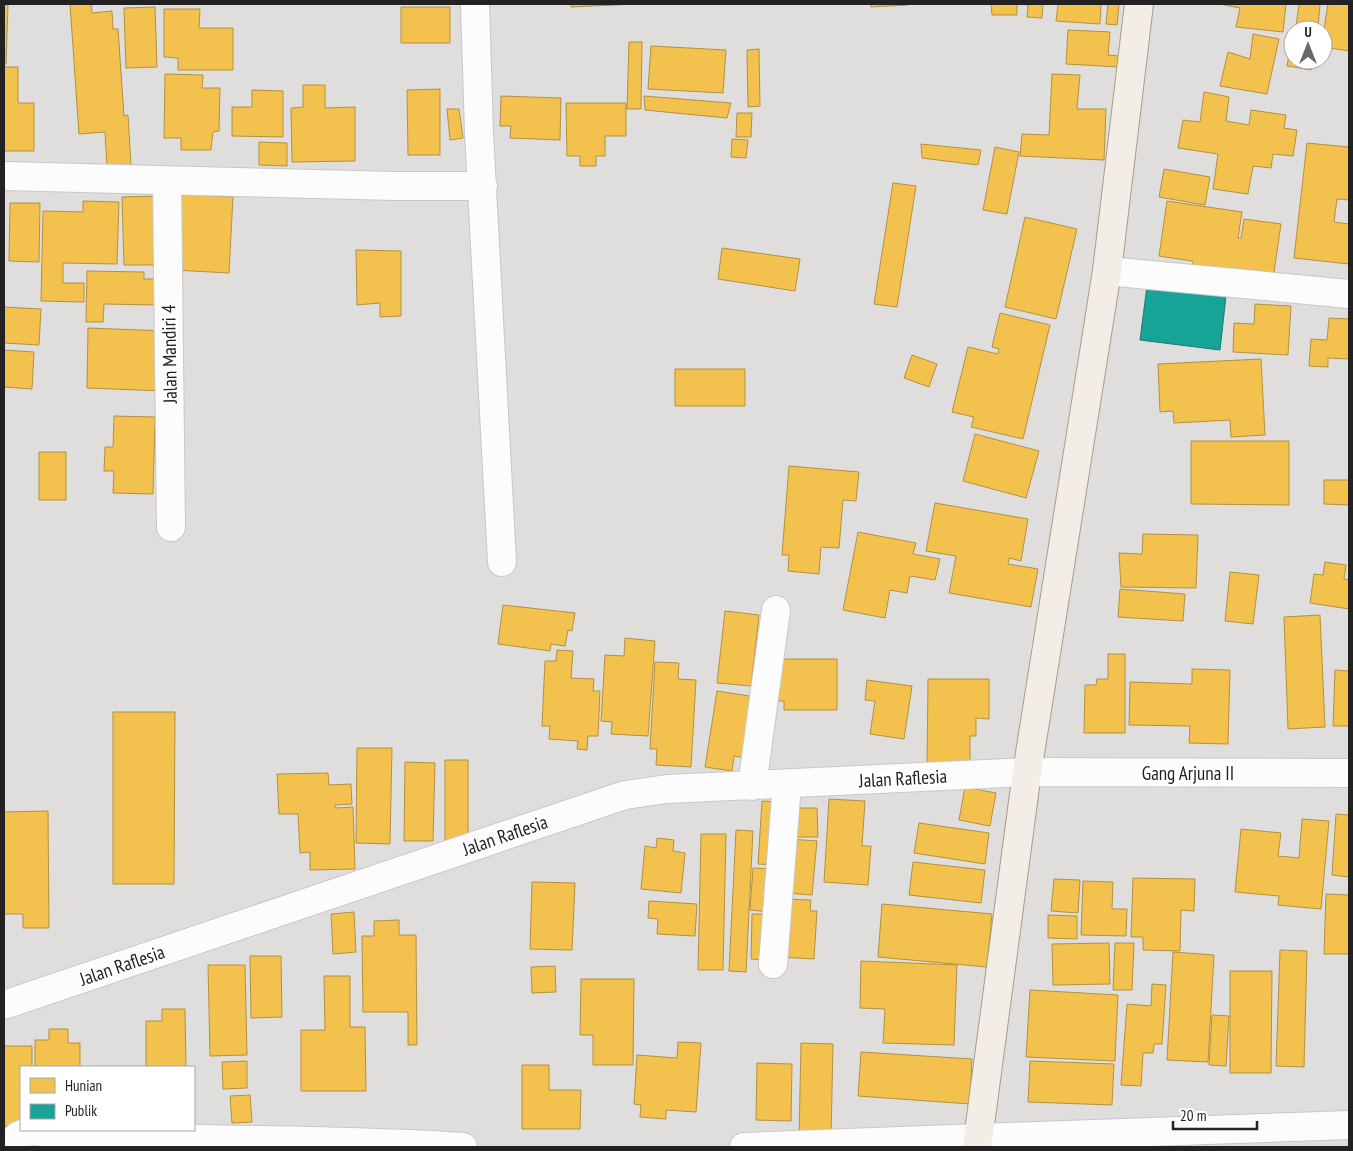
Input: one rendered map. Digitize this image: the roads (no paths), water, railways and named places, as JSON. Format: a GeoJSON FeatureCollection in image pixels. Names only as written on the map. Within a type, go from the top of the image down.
{"type":"FeatureCollection","features":[{"type":"Feature","properties":{"kind":"main road"},"geometry":{"type":"LineString","coordinates":[[978,1143],[1027,772],[1107,271],[1139,4]]}},
{"type":"Feature","properties":{"kind":"street"},"geometry":{"type":"LineString","coordinates":[[475,4],[502,562]]}},
{"type":"Feature","properties":{"kind":"street"},"geometry":{"type":"LineString","coordinates":[[4,176],[395,186],[483,186]]}},
{"type":"Feature","properties":{"kind":"street","name":"Jalan Mandiri 4"},"geometry":{"type":"LineString","coordinates":[[167,181],[171,527]]}},
{"type":"Feature","properties":{"kind":"street"},"geometry":{"type":"LineString","coordinates":[[1107,271],[1349,294]]}},
{"type":"Feature","properties":{"kind":"street"},"geometry":{"type":"LineString","coordinates":[[752,786],[776,610]]}},
{"type":"Feature","properties":{"kind":"street","name":"Gang Arjuna II"},"geometry":{"type":"LineString","coordinates":[[1027,772],[1349,773]]}},
{"type":"Feature","properties":{"kind":"street","name":"Jalan Raflesia"},"geometry":{"type":"LineString","coordinates":[[4,1005],[625,795],[667,789],[1027,772]]}},
{"type":"Feature","properties":{"kind":"street"},"geometry":{"type":"LineString","coordinates":[[773,964],[787,784]]}},
{"type":"Feature","properties":{"kind":"street"},"geometry":{"type":"LineString","coordinates":[[744,1147],[978,1143],[1349,1125]]}},
{"type":"Feature","properties":{"kind":"street"},"geometry":{"type":"LineString","coordinates":[[12,1147],[12,1142],[18,1136],[29,1132],[159,1138],[414,1144],[463,1147]]}}]}
